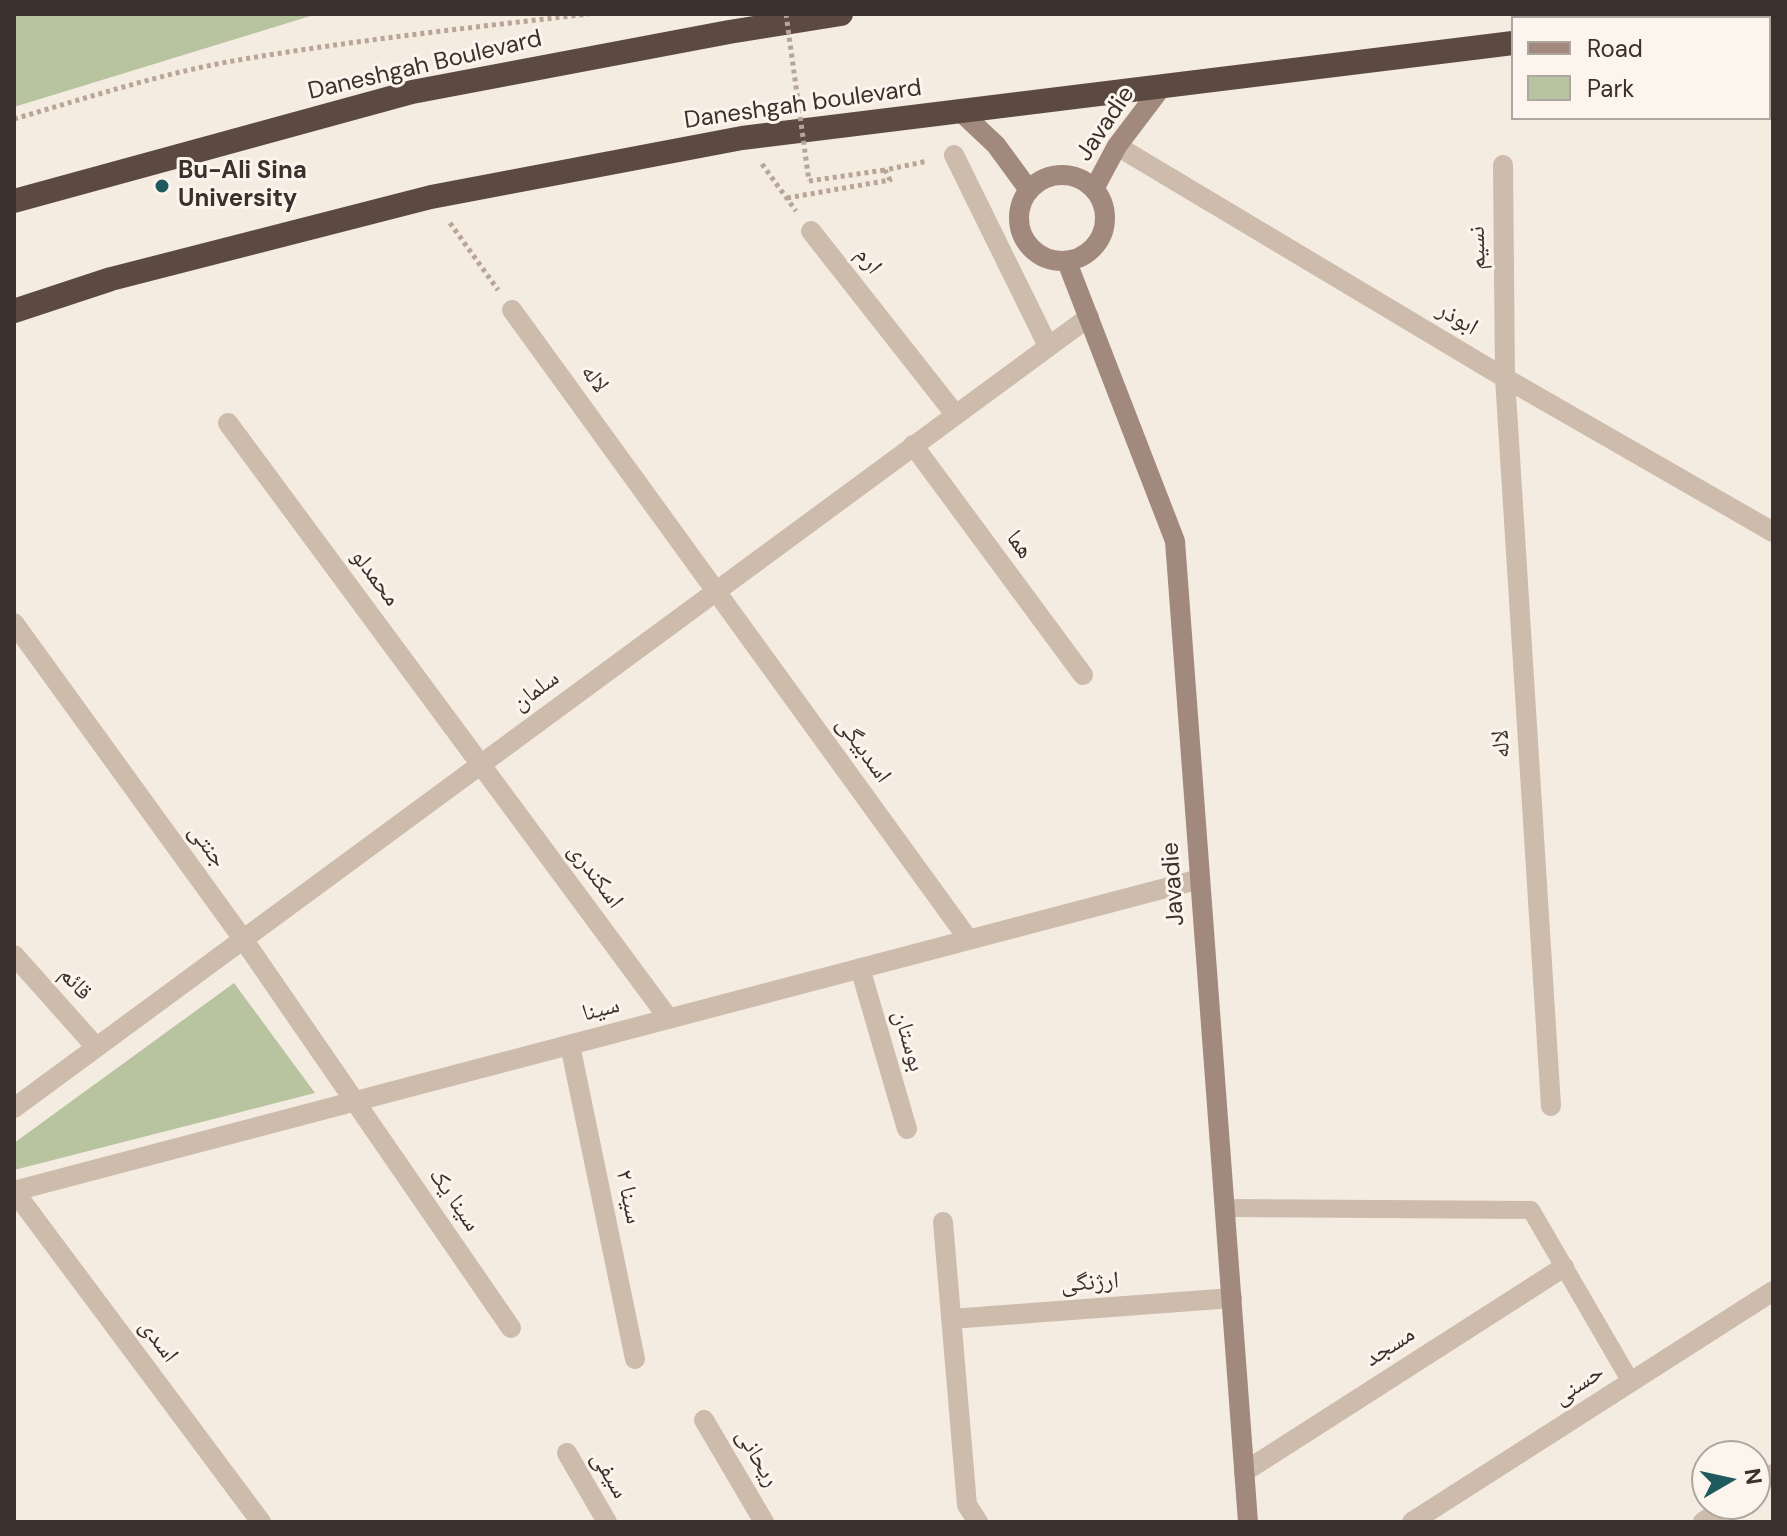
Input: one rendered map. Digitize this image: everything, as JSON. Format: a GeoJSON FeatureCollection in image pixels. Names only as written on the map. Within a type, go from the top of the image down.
{"type":"FeatureCollection","features":[{"type":"Feature","properties":{"kind":"highway","name":"Daneshgah Boulevard"},"geometry":{"type":"LineString","coordinates":[[120,173],[412,92],[841,14]]}},
{"type":"Feature","properties":{"kind":"highway","name":"Daneshgah boulevard"},"geometry":{"type":"LineString","coordinates":[[111,279],[431,197],[742,138],[1511,43]]}},
{"type":"Feature","properties":{"kind":"highway"},"geometry":{"type":"LineString","coordinates":[[14,201],[120,173]]}},
{"type":"Feature","properties":{"kind":"highway"},"geometry":{"type":"LineString","coordinates":[[14,214],[120,173]]}},
{"type":"Feature","properties":{"kind":"highway"},"geometry":{"type":"LineString","coordinates":[[14,311],[111,279]]}},
{"type":"Feature","properties":{"kind":"highway"},"geometry":{"type":"LineString","coordinates":[[14,326],[111,279]]}},
{"type":"Feature","properties":{"kind":"main road","name":"Javadie"},"geometry":{"type":"LineString","coordinates":[[1094,189],[1117,146],[1161,88]]}},
{"type":"Feature","properties":{"kind":"main road"},"geometry":{"type":"LineString","coordinates":[[961,112],[996,145],[1029,190]]}},
{"type":"Feature","properties":{"kind":"main road"},"geometry":{"type":"LineString","coordinates":[[1061,175],[1079,178],[1094,189],[1103,205],[1105,224],[1098,242],[1085,255],[1067,262],[1047,259],[1030,248],[1020,229],[1019,209],[1029,190],[1043,179],[1061,175]]}},
{"type":"Feature","properties":{"kind":"main road","name":"Javadie"},"geometry":{"type":"LineString","coordinates":[[1067,262],[1175,541],[1248,1522]]}},
{"type":"Feature","properties":{"kind":"street","name":"ابوذر"},"geometry":{"type":"LineString","coordinates":[[1117,146],[1505,378],[1773,532]]}},
{"type":"Feature","properties":{"kind":"street"},"geometry":{"type":"LineString","coordinates":[[954,155],[1048,346]]}},
{"type":"Feature","properties":{"kind":"street","name":"نسیم"},"geometry":{"type":"LineString","coordinates":[[1503,165],[1505,378]]}},
{"type":"Feature","properties":{"kind":"street","name":"ارم"},"geometry":{"type":"LineString","coordinates":[[811,231],[955,414]]}},
{"type":"Feature","properties":{"kind":"street","name":"لاله"},"geometry":{"type":"LineString","coordinates":[[512,310],[716,591]]}},
{"type":"Feature","properties":{"kind":"street","name":"سلمان"},"geometry":{"type":"LineString","coordinates":[[14,1108],[1089,317]]}},
{"type":"Feature","properties":{"kind":"street","name":"لاله"},"geometry":{"type":"LineString","coordinates":[[1505,378],[1551,1106]]}},
{"type":"Feature","properties":{"kind":"street","name":"محمدلو"},"geometry":{"type":"LineString","coordinates":[[228,423],[480,764]]}},
{"type":"Feature","properties":{"kind":"street","name":"هما"},"geometry":{"type":"LineString","coordinates":[[913,445],[1083,675]]}},
{"type":"Feature","properties":{"kind":"street","name":"اسدبیگی"},"geometry":{"type":"LineString","coordinates":[[716,591],[969,940]]}},
{"type":"Feature","properties":{"kind":"street","name":"جنتی"},"geometry":{"type":"LineString","coordinates":[[14,623],[243,939],[355,1101]]}},
{"type":"Feature","properties":{"kind":"street","name":"اسکندری"},"geometry":{"type":"LineString","coordinates":[[480,764],[669,1019]]}},
{"type":"Feature","properties":{"kind":"street","name":"سینا"},"geometry":{"type":"LineString","coordinates":[[14,1191],[1200,879]]}},
{"type":"Feature","properties":{"kind":"street","name":"قائم"},"geometry":{"type":"LineString","coordinates":[[14,955],[96,1047]]}},
{"type":"Feature","properties":{"kind":"street","name":"بوستان"},"geometry":{"type":"LineString","coordinates":[[860,968],[907,1129]]}},
{"type":"Feature","properties":{"kind":"street","name":"سینا ۲"},"geometry":{"type":"LineString","coordinates":[[570,1045],[635,1359]]}},
{"type":"Feature","properties":{"kind":"street","name":"سینا یک"},"geometry":{"type":"LineString","coordinates":[[355,1101],[511,1328]]}},
{"type":"Feature","properties":{"kind":"street","name":"اسدی"},"geometry":{"type":"LineString","coordinates":[[14,1191],[261,1522]]}},
{"type":"Feature","properties":{"kind":"street"},"geometry":{"type":"LineString","coordinates":[[943,1222],[967,1505],[978,1522]]}},
{"type":"Feature","properties":{"kind":"street","name":"مسجد"},"geometry":{"type":"LineString","coordinates":[[1244,1472],[1564,1267]]}},
{"type":"Feature","properties":{"kind":"street","name":"حسنی"},"geometry":{"type":"LineString","coordinates":[[1412,1522],[1773,1291]]}},
{"type":"Feature","properties":{"kind":"street","name":"ارژنگی"},"geometry":{"type":"LineString","coordinates":[[951,1319],[1232,1298]]}},
{"type":"Feature","properties":{"kind":"street","name":"ریحانی"},"geometry":{"type":"LineString","coordinates":[[704,1420],[764,1522]]}},
{"type":"Feature","properties":{"kind":"street","name":"سیفی"},"geometry":{"type":"LineString","coordinates":[[567,1453],[607,1522]]}},
{"type":"Feature","properties":{"kind":"lane"},"geometry":{"type":"LineString","coordinates":[[1224,1208],[1531,1210],[1631,1382]]}},
{"type":"Feature","properties":{"kind":"path"},"geometry":{"type":"LineString","coordinates":[[14,119],[128,85],[242,60],[462,28],[589,14]]}},
{"type":"Feature","properties":{"kind":"path"},"geometry":{"type":"LineString","coordinates":[[786,14],[809,181],[885,170],[954,155]]}},
{"type":"Feature","properties":{"kind":"path"},"geometry":{"type":"LineString","coordinates":[[742,138],[811,231]]}},
{"type":"Feature","properties":{"kind":"path"},"geometry":{"type":"LineString","coordinates":[[787,198],[890,180],[885,170]]}},
{"type":"Feature","properties":{"kind":"path"},"geometry":{"type":"LineString","coordinates":[[431,197],[512,310]]}},
{"type":"Feature","properties":{"kind":"green space"},"geometry":{"type":"Polygon","coordinates":[[[14,14],[317,14],[14,107],[14,14]]]}},
{"type":"Feature","properties":{"kind":"green space"},"geometry":{"type":"Polygon","coordinates":[[[234,983],[315,1093],[14,1170],[14,1143],[234,983]]]}},
{"type":"Feature","properties":{"kind":"place","name":"Bu-Ali Sina University"},"geometry":{"type":"Point","coordinates":[162,186]}}]}
